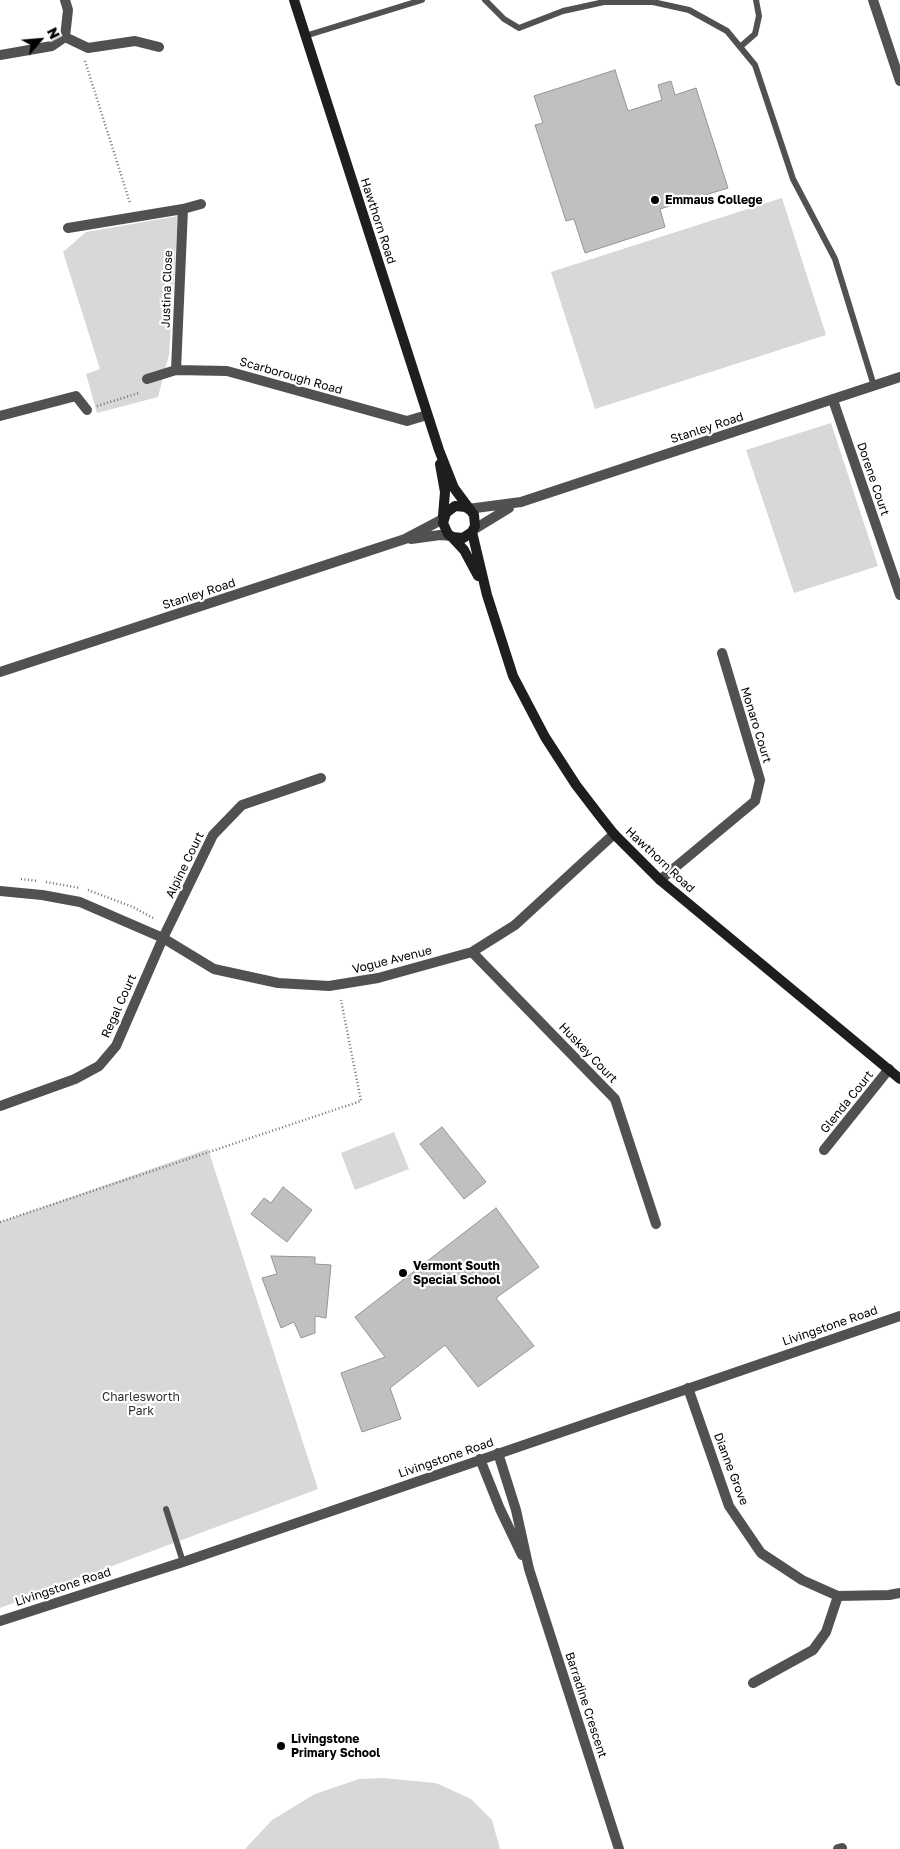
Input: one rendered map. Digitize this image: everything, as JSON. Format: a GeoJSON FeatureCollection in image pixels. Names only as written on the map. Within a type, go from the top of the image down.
{"type":"FeatureCollection","features":[{"type":"Feature","properties":{"kind":"main road","name":"Hawthorn Road"},"geometry":{"type":"LineString","coordinates":[[294,0],[427,415],[454,488],[467,508]]}},
{"type":"Feature","properties":{"kind":"main road","name":"Hawthorn Road"},"geometry":{"type":"LineString","coordinates":[[439,450],[445,492],[443,518]]}},
{"type":"Feature","properties":{"kind":"main road"},"geometry":{"type":"LineString","coordinates":[[455,506],[467,508],[476,521],[473,531],[463,538],[451,537],[444,529],[443,518],[446,512],[455,506]]}},
{"type":"Feature","properties":{"kind":"main road","name":"Hawthorn Road"},"geometry":{"type":"LineString","coordinates":[[473,531],[487,595],[513,676],[545,737],[576,785],[614,834],[660,880],[900,1078]]}},
{"type":"Feature","properties":{"kind":"main road","name":"Hawthorn Road"},"geometry":{"type":"LineString","coordinates":[[451,537],[464,550],[487,595]]}},
{"type":"Feature","properties":{"kind":"street"},"geometry":{"type":"LineString","coordinates":[[65,0],[68,10],[65,38]]}},
{"type":"Feature","properties":{"kind":"street"},"geometry":{"type":"LineString","coordinates":[[873,0],[900,81]]}},
{"type":"Feature","properties":{"kind":"street"},"geometry":{"type":"LineString","coordinates":[[65,38],[88,48],[135,41],[159,47]]}},
{"type":"Feature","properties":{"kind":"street"},"geometry":{"type":"LineString","coordinates":[[0,55],[52,46],[65,38]]}},
{"type":"Feature","properties":{"kind":"street"},"geometry":{"type":"LineString","coordinates":[[68,228],[183,209],[201,204]]}},
{"type":"Feature","properties":{"kind":"street","name":"Justina Close"},"geometry":{"type":"LineString","coordinates":[[176,370],[183,209]]}},
{"type":"Feature","properties":{"kind":"street","name":"Scarborough Road"},"geometry":{"type":"LineString","coordinates":[[147,380],[176,370],[227,371],[407,421],[427,415]]}},
{"type":"Feature","properties":{"kind":"street","name":"Stanley Road"},"geometry":{"type":"LineString","coordinates":[[473,531],[496,514],[521,502],[900,377]]}},
{"type":"Feature","properties":{"kind":"street"},"geometry":{"type":"LineString","coordinates":[[0,416],[76,396],[91,408]]}},
{"type":"Feature","properties":{"kind":"street","name":"Dorene Court"},"geometry":{"type":"LineString","coordinates":[[833,400],[900,595]]}},
{"type":"Feature","properties":{"kind":"street","name":"Stanley Road"},"geometry":{"type":"LineString","coordinates":[[467,508],[521,502]]}},
{"type":"Feature","properties":{"kind":"street","name":"Stanley Road"},"geometry":{"type":"LineString","coordinates":[[0,672],[405,539],[443,518]]}},
{"type":"Feature","properties":{"kind":"street","name":"Stanley Road"},"geometry":{"type":"LineString","coordinates":[[405,539],[440,535],[451,537]]}},
{"type":"Feature","properties":{"kind":"street","name":"Monaro Court"},"geometry":{"type":"LineString","coordinates":[[660,880],[755,801],[760,780],[722,653]]}},
{"type":"Feature","properties":{"kind":"street","name":"Alpine Court"},"geometry":{"type":"LineString","coordinates":[[163,938],[213,835],[242,805],[321,778]]}},
{"type":"Feature","properties":{"kind":"street","name":"Vogue Avenue"},"geometry":{"type":"LineString","coordinates":[[0,891],[42,894],[80,902],[163,938],[214,970],[278,983],[329,986],[378,978],[472,952],[515,925],[614,834]]}},
{"type":"Feature","properties":{"kind":"street","name":"Regal Court"},"geometry":{"type":"LineString","coordinates":[[0,1106],[75,1079],[100,1066],[116,1046],[163,938]]}},
{"type":"Feature","properties":{"kind":"street","name":"Huskey Court"},"geometry":{"type":"LineString","coordinates":[[472,952],[615,1099],[656,1224]]}},
{"type":"Feature","properties":{"kind":"street","name":"Glenda Court"},"geometry":{"type":"LineString","coordinates":[[824,1150],[889,1069]]}},
{"type":"Feature","properties":{"kind":"street","name":"Livingstone Road"},"geometry":{"type":"LineString","coordinates":[[0,1621],[183,1562],[480,1458],[900,1316]]}},
{"type":"Feature","properties":{"kind":"street","name":"Dianne Grove"},"geometry":{"type":"LineString","coordinates":[[688,1388],[729,1506],[761,1553],[802,1580],[838,1596],[900,1593]]}},
{"type":"Feature","properties":{"kind":"street","name":"Barradine Crescent"},"geometry":{"type":"LineString","coordinates":[[498,1453],[516,1510],[528,1569],[619,1849]]}},
{"type":"Feature","properties":{"kind":"street","name":"Barradine Crescent"},"geometry":{"type":"LineString","coordinates":[[480,1458],[500,1509],[528,1569]]}},
{"type":"Feature","properties":{"kind":"street"},"geometry":{"type":"LineString","coordinates":[[753,1683],[813,1650],[826,1632],[838,1596]]}},
{"type":"Feature","properties":{"kind":"lane"},"geometry":{"type":"LineString","coordinates":[[306,36],[422,0]]}},
{"type":"Feature","properties":{"kind":"lane"},"geometry":{"type":"LineString","coordinates":[[486,0],[504,19],[519,28],[563,11],[604,2],[653,2],[689,10],[727,31],[755,65],[793,179],[834,259],[874,386]]}},
{"type":"Feature","properties":{"kind":"lane"},"geometry":{"type":"LineString","coordinates":[[740,47],[755,34],[759,16],[756,0]]}},
{"type":"Feature","properties":{"kind":"lane"},"geometry":{"type":"LineString","coordinates":[[166,1509],[183,1562]]}},
{"type":"Feature","properties":{"kind":"path"},"geometry":{"type":"LineString","coordinates":[[85,61],[130,203]]}},
{"type":"Feature","properties":{"kind":"path"},"geometry":{"type":"LineString","coordinates":[[91,408],[139,393]]}},
{"type":"Feature","properties":{"kind":"path"},"geometry":{"type":"LineString","coordinates":[[0,1222],[361,1101],[342,1000]]}},
{"type":"Feature","properties":{"kind":"green space"},"geometry":{"type":"Polygon","coordinates":[[[782,198],[826,335],[595,409],[551,272],[782,198]]]}},
{"type":"Feature","properties":{"kind":"green space"},"geometry":{"type":"Polygon","coordinates":[[[178,216],[169,355],[158,397],[97,413],[86,374],[100,369],[63,252],[86,232],[178,216]]]}},
{"type":"Feature","properties":{"kind":"green space"},"geometry":{"type":"Polygon","coordinates":[[[831,423],[878,566],[794,593],[746,450],[831,423]]]}},
{"type":"Feature","properties":{"kind":"green space"},"geometry":{"type":"Polygon","coordinates":[[[394,1132],[409,1169],[355,1190],[341,1153],[394,1132]]]}},
{"type":"Feature","properties":{"kind":"green space","name":"Charlesworth Park"},"geometry":{"type":"Polygon","coordinates":[[[208,1149],[318,1489],[0,1608],[0,1222],[208,1149]]]}},
{"type":"Feature","properties":{"kind":"green space"},"geometry":{"type":"Polygon","coordinates":[[[383,1778],[436,1783],[471,1799],[492,1820],[500,1849],[245,1849],[272,1820],[315,1794],[359,1779],[383,1778]]]}},
{"type":"Feature","properties":{"kind":"building"},"geometry":{"type":"Polygon","coordinates":[[[615,70],[628,111],[662,100],[658,85],[671,81],[675,95],[696,88],[728,188],[660,209],[665,227],[585,253],[574,219],[566,221],[535,125],[543,123],[534,96],[615,70]]]}},
{"type":"Feature","properties":{"kind":"building"},"geometry":{"type":"Polygon","coordinates":[[[442,1127],[486,1182],[464,1199],[420,1144],[442,1127]]]}},
{"type":"Feature","properties":{"kind":"building"},"geometry":{"type":"Polygon","coordinates":[[[283,1187],[312,1210],[287,1242],[251,1214],[264,1198],[271,1203],[283,1187]]]}},
{"type":"Feature","properties":{"kind":"building"},"geometry":{"type":"Polygon","coordinates":[[[496,1208],[539,1267],[496,1298],[534,1346],[478,1387],[445,1345],[390,1388],[401,1419],[362,1432],[341,1373],[385,1357],[355,1317],[496,1208]]]}},
{"type":"Feature","properties":{"kind":"building"},"geometry":{"type":"Polygon","coordinates":[[[271,1256],[315,1257],[315,1264],[331,1265],[326,1318],[315,1316],[315,1333],[301,1338],[294,1322],[281,1328],[262,1278],[277,1274],[271,1256]]]}},
{"type":"Feature","properties":{"kind":"place","name":"Emmaus College"},"geometry":{"type":"Point","coordinates":[655,200]}},
{"type":"Feature","properties":{"kind":"place","name":"Vermont South Special School"},"geometry":{"type":"Point","coordinates":[403,1273]}},
{"type":"Feature","properties":{"kind":"place","name":"Livingstone Primary School"},"geometry":{"type":"Point","coordinates":[281,1746]}}]}
